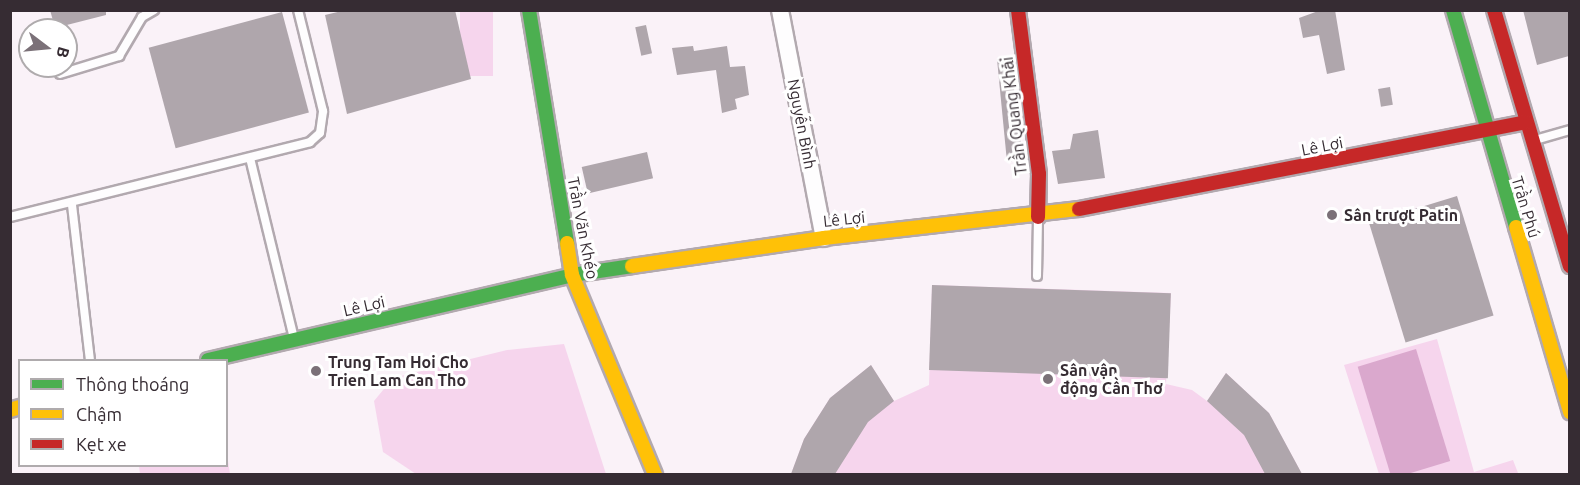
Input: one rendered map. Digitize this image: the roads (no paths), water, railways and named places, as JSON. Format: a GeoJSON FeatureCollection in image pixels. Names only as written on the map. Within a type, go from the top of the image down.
{"type":"FeatureCollection","features":[{"type":"Feature","properties":{"kind":"street","name":"Trần Văn Khéo"},"geometry":{"type":"LineString","coordinates":[[529,10],[572,275],[655,474]]}},
{"type":"Feature","properties":{"kind":"street","name":"Nguyễn Bình"},"geometry":{"type":"LineString","coordinates":[[780,10],[824,237]]}},
{"type":"Feature","properties":{"kind":"street","name":"Trần Quang Khải"},"geometry":{"type":"LineString","coordinates":[[1018,10],[1039,174],[1038,217]]}},
{"type":"Feature","properties":{"kind":"street","name":"Trần Phú"},"geometry":{"type":"LineString","coordinates":[[1453,10],[1486,132],[1564,375],[1569,412]]}},
{"type":"Feature","properties":{"kind":"street","name":"Trần Phú"},"geometry":{"type":"LineString","coordinates":[[1494,10],[1569,266]]}},
{"type":"Feature","properties":{"kind":"street","name":"Lê Lợi"},"geometry":{"type":"LineString","coordinates":[[212,359],[572,275],[824,237],[1038,217],[1486,132],[1526,122]]}},
{"type":"Feature","properties":{"kind":"lane"},"geometry":{"type":"LineString","coordinates":[[78,68],[118,56],[142,17],[154,10]]}},
{"type":"Feature","properties":{"kind":"lane"},"geometry":{"type":"LineString","coordinates":[[10,217],[72,205],[310,142],[324,123],[298,10]]}},
{"type":"Feature","properties":{"kind":"lane"},"geometry":{"type":"LineString","coordinates":[[1531,142],[1569,130]]}},
{"type":"Feature","properties":{"kind":"lane"},"geometry":{"type":"LineString","coordinates":[[250,158],[294,340]]}},
{"type":"Feature","properties":{"kind":"lane"},"geometry":{"type":"LineString","coordinates":[[72,205],[90,359]]}},
{"type":"Feature","properties":{"kind":"lane"},"geometry":{"type":"LineString","coordinates":[[1037,276],[1038,217]]}},
{"type":"Feature","properties":{"kind":"place","name":"Sân trượt Patin"},"geometry":{"type":"Point","coordinates":[1332,215]}},
{"type":"Feature","properties":{"kind":"place","name":"Trung Tam Hoi Cho Trien Lam Can Tho"},"geometry":{"type":"Point","coordinates":[316,371]}},
{"type":"Feature","properties":{"kind":"place","name":"Sân vận động Cần Thơ"},"geometry":{"type":"Point","coordinates":[1048,379]}}]}
